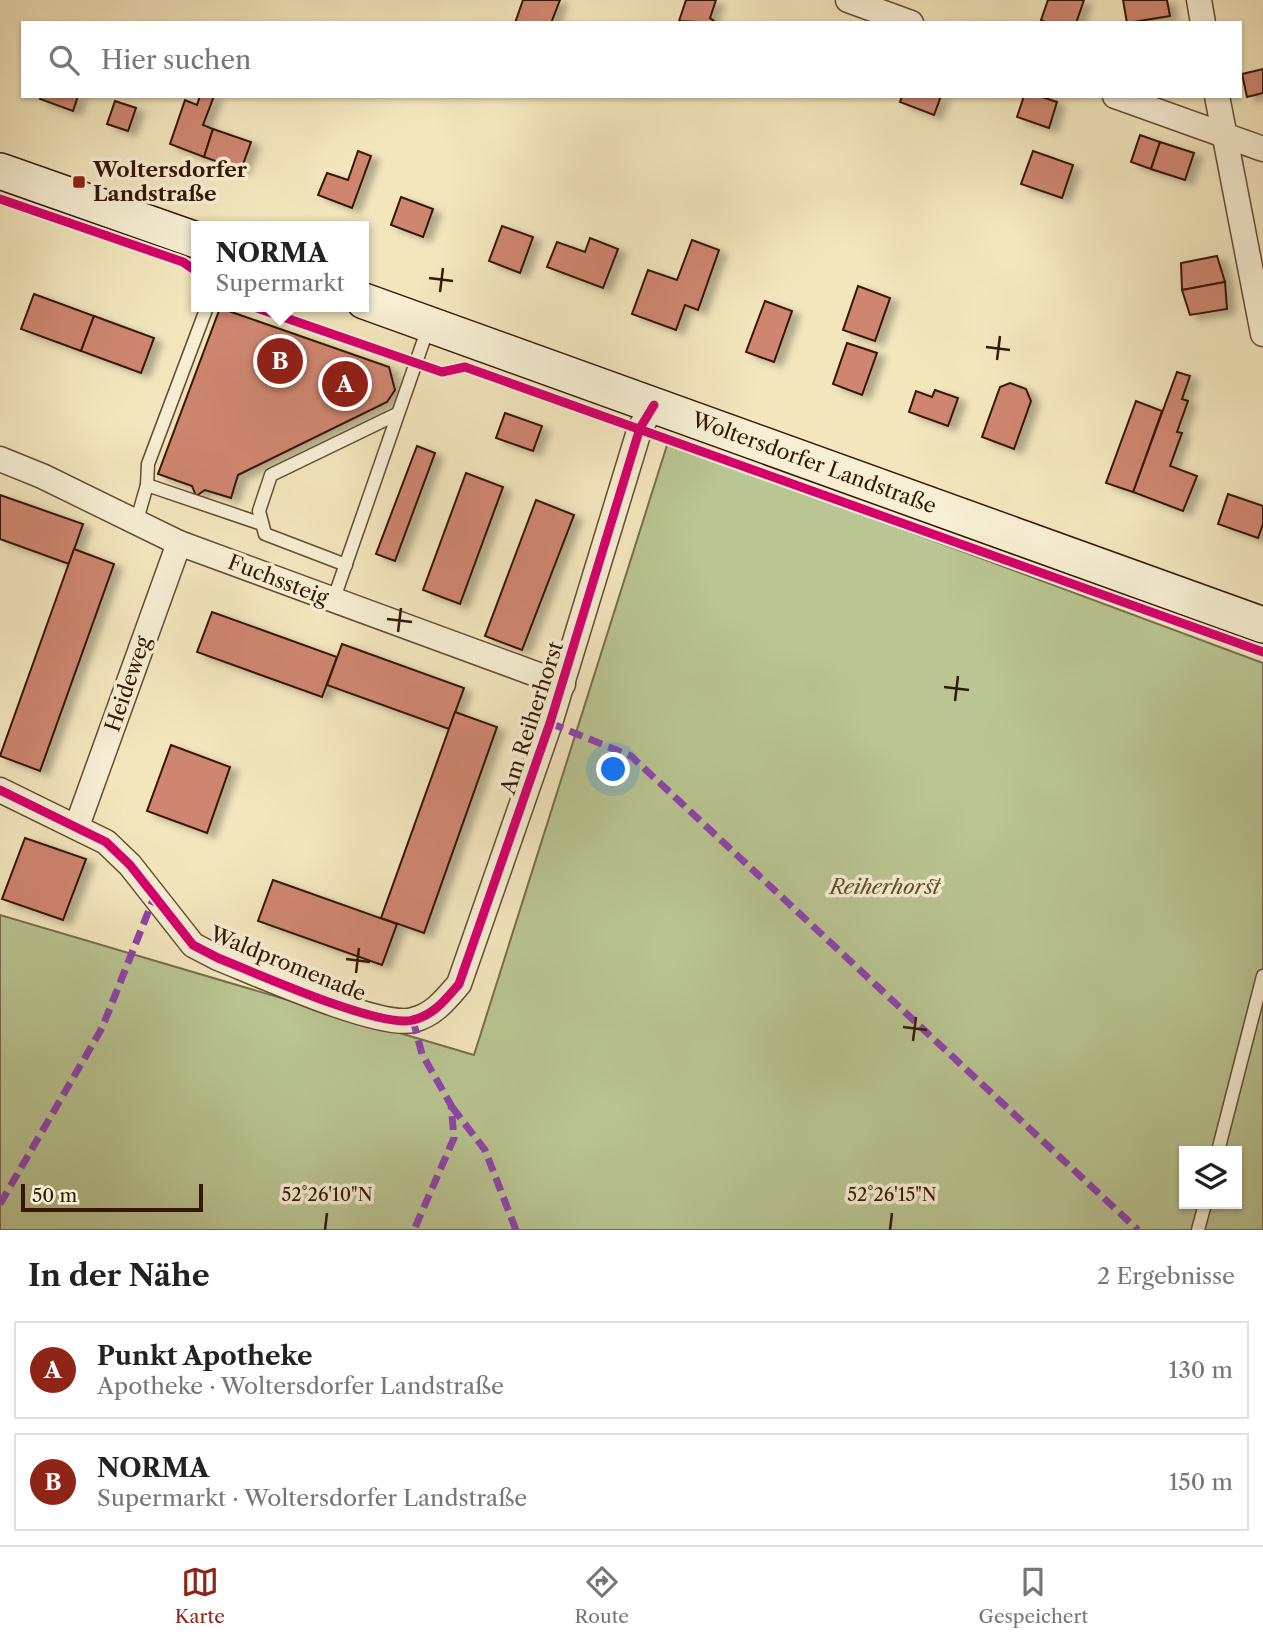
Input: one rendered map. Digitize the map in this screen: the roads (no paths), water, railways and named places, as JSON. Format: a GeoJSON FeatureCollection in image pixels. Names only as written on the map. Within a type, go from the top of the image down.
{"type":"FeatureCollection","features":[{"type":"Feature","properties":{"kind":"main road"},"geometry":{"type":"LineString","coordinates":[[0,171],[191,238]]}},
{"type":"Feature","properties":{"kind":"main road","name":"Woltersdorfer Landstraße"},"geometry":{"type":"LineString","coordinates":[[369,303],[1263,625]]}},
{"type":"Feature","properties":{"kind":"street"},"geometry":{"type":"LineString","coordinates":[[848,0],[906,21]]}},
{"type":"Feature","properties":{"kind":"street"},"geometry":{"type":"LineString","coordinates":[[1199,0],[1203,21]]}},
{"type":"Feature","properties":{"kind":"street"},"geometry":{"type":"LineString","coordinates":[[1120,98],[1263,149]]}},
{"type":"Feature","properties":{"kind":"street"},"geometry":{"type":"LineString","coordinates":[[1217,98],[1263,334]]}},
{"type":"Feature","properties":{"kind":"street","name":"Am Reiherhorst"},"geometry":{"type":"LineString","coordinates":[[413,1020],[439,1008],[459,984],[563,684],[640,428],[654,405]]}},
{"type":"Feature","properties":{"kind":"street","name":"Fuchssteig"},"geometry":{"type":"LineString","coordinates":[[0,459],[137,520],[179,543],[563,684]]}},
{"type":"Feature","properties":{"kind":"street","name":"Heideweg"},"geometry":{"type":"LineString","coordinates":[[78,825],[179,543]]}},
{"type":"Feature","properties":{"kind":"street","name":"Waldpromenade"},"geometry":{"type":"LineString","coordinates":[[0,790],[78,825],[106,842],[130,865],[193,946],[383,1021],[413,1020]]}},
{"type":"Feature","properties":{"kind":"lane"},"geometry":{"type":"LineString","coordinates":[[137,520],[147,485],[148,464],[204,312]]}},
{"type":"Feature","properties":{"kind":"lane"},"geometry":{"type":"LineString","coordinates":[[333,601],[429,324]]}},
{"type":"Feature","properties":{"kind":"lane"},"geometry":{"type":"LineString","coordinates":[[346,565],[265,534],[258,511],[271,475],[397,415]]}},
{"type":"Feature","properties":{"kind":"lane"},"geometry":{"type":"LineString","coordinates":[[147,485],[262,524]]}},
{"type":"Feature","properties":{"kind":"lane"},"geometry":{"type":"LineString","coordinates":[[1219,1146],[1263,976]]}},
{"type":"Feature","properties":{"kind":"lane"},"geometry":{"type":"LineString","coordinates":[[1198,1230],[1204,1209]]}},
{"type":"Feature","properties":{"kind":"place","name":"Woltersdorfer Landstraße"},"geometry":{"type":"Point","coordinates":[79,182]}},
{"type":"Feature","properties":{"kind":"place","name":"NORMA"},"geometry":{"type":"Point","coordinates":[280,361]}},
{"type":"Feature","properties":{"kind":"place","name":"Punkt Apotheke"},"geometry":{"type":"Point","coordinates":[345,384]}},
{"type":"Feature","properties":{"kind":"park label","name":"Reiherhorst"},"geometry":{"type":"Point","coordinates":[885,887]}}]}
